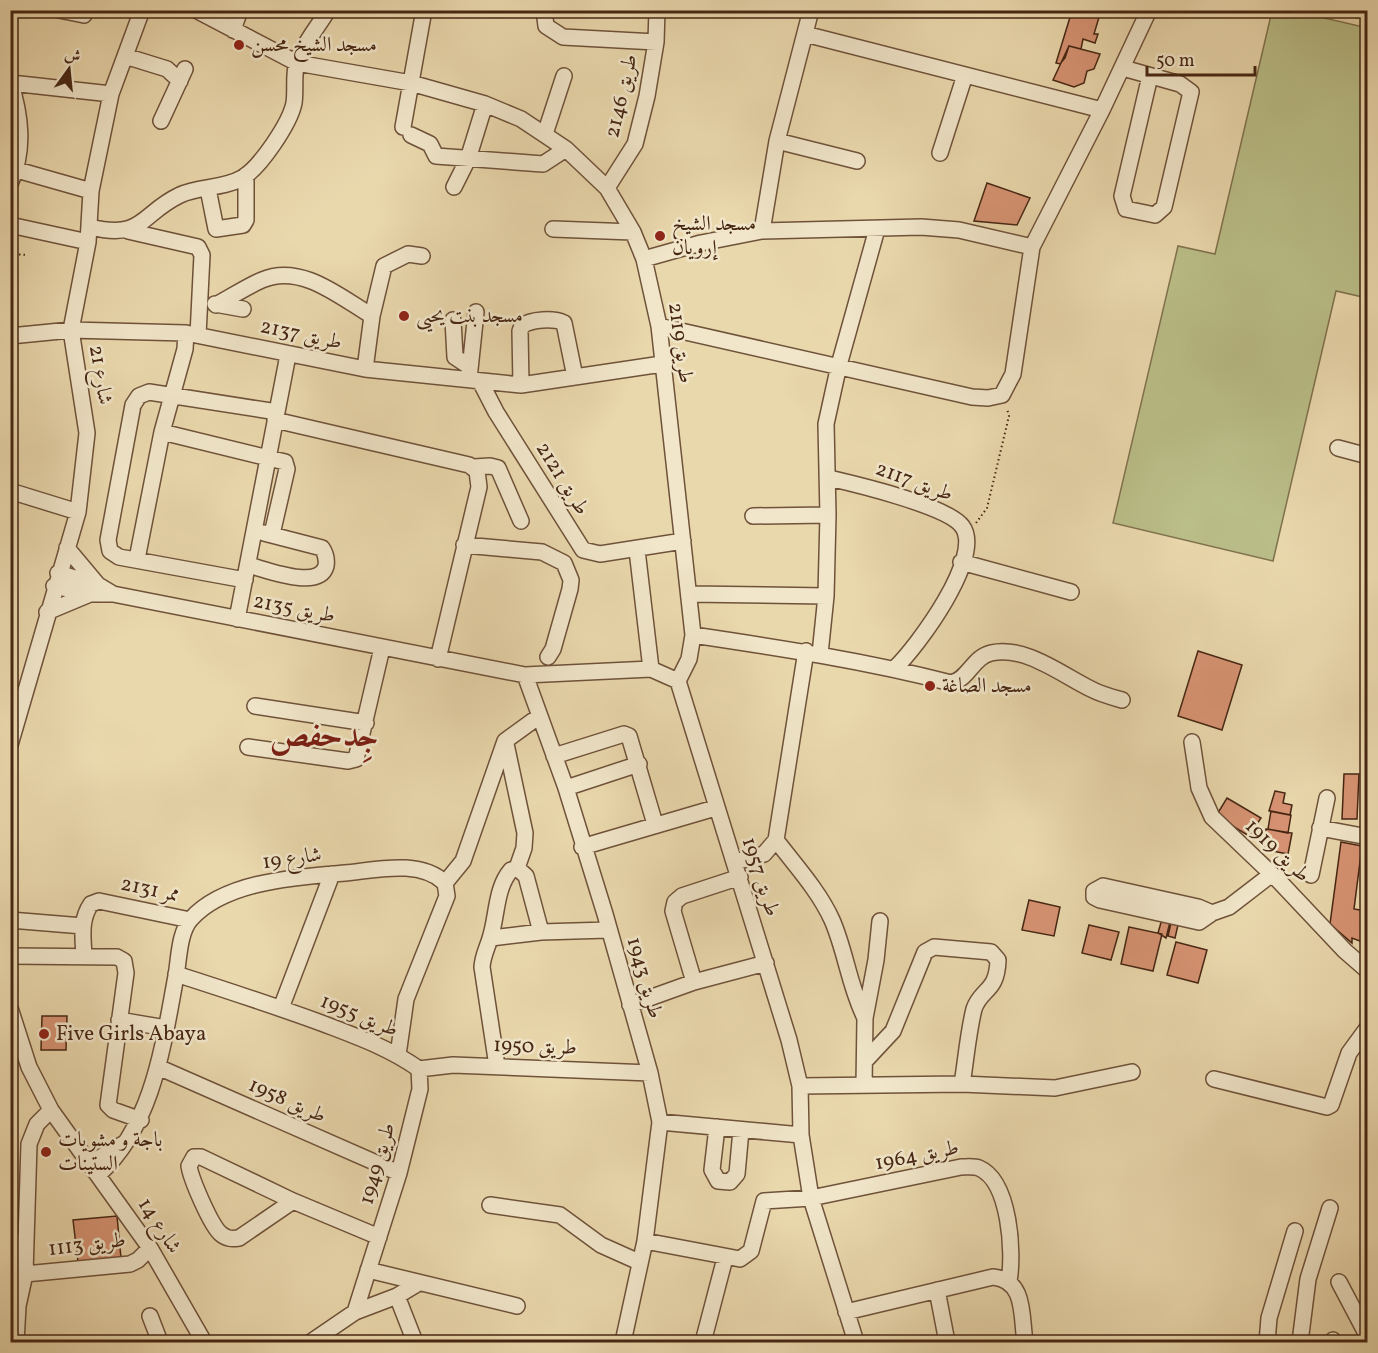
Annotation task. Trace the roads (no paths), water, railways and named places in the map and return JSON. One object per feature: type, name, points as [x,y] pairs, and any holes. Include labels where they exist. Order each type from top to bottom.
[{"type":"street","points":[[59,10],[84,15]]},
{"type":"street","name":"شارع 21","points":[[10,745],[56,580],[78,512],[87,433],[71,330],[89,234],[91,191],[111,94],[142,10]]},
{"type":"street","name":"طريق 2119","points":[[196,10],[297,63],[411,83],[485,105],[521,119],[567,149],[607,188],[633,232],[644,259],[659,326],[693,635],[690,659],[678,681]]},
{"type":"street","points":[[233,30],[240,10]]},
{"type":"street","points":[[128,231],[179,195],[208,189],[246,175],[273,143],[288,120],[293,105],[297,63],[328,10]]},
{"type":"street","points":[[424,10],[411,83],[407,131],[429,144],[436,156],[543,164],[567,149]]},
{"type":"street","name":"طريق 2146","points":[[544,10],[546,26],[563,37],[656,42]]},
{"type":"street","name":"طريق 2146","points":[[607,188],[635,144],[647,96],[656,42],[657,10]]},
{"type":"street","points":[[762,231],[777,141],[811,10]]},
{"type":"street","points":[[659,326],[972,397],[988,398],[1002,394],[1013,374],[1032,247],[1123,68],[1149,10]]},
{"type":"street","points":[[805,34],[1102,110]]},
{"type":"street","points":[[125,56],[182,75],[161,121]]},
{"type":"street","points":[[1123,68],[1188,87],[1192,96],[1164,207],[1155,215],[1126,209],[1122,196],[1150,76]]},
{"type":"street","points":[[940,153],[965,75]]},
{"type":"street","points":[[545,134],[564,76]]},
{"type":"street","points":[[10,184],[21,145],[20,119],[11,82],[111,94]]},
{"type":"street","points":[[454,187],[468,159],[485,105]]},
{"type":"street","points":[[777,141],[856,161]]},
{"type":"street","points":[[14,169],[91,191]]},
{"type":"street","points":[[208,189],[216,229],[243,225],[246,220],[246,175]]},
{"type":"street","points":[[10,225],[89,234],[128,231],[198,247],[202,255],[200,302],[162,432],[137,559]]},
{"type":"street","points":[[644,259],[701,243],[762,231],[921,226],[958,231],[1032,247]]},
{"type":"street","points":[[552,229],[633,232]]},
{"type":"street","points":[[735,862],[764,854],[776,840],[826,596],[829,478],[826,424],[839,365],[877,229]]},
{"type":"street","points":[[365,369],[372,316],[384,266],[408,254],[422,256]]},
{"type":"street","points":[[216,305],[261,280],[296,276],[309,278],[372,316]]},
{"type":"street","points":[[200,302],[243,309]]},
{"type":"street","points":[[473,376],[476,312]]},
{"type":"street","name":"طريق 2121","points":[[453,320],[455,357],[473,376],[578,545],[590,553],[637,550],[683,541]]},
{"type":"street","points":[[521,385],[520,331],[527,322],[558,320],[564,323],[575,377]]},
{"type":"street","name":"طريق 2137","points":[[10,336],[71,330],[192,334],[365,369],[473,376],[521,385],[662,364]]},
{"type":"street","points":[[237,619],[288,355]]},
{"type":"street","points":[[245,580],[116,556],[108,548],[133,405],[143,393],[172,394],[276,416],[474,467],[490,465],[498,468],[521,521]]},
{"type":"street","points":[[162,432],[268,456],[281,460],[287,465],[272,534]]},
{"type":"street","points":[[1338,448],[1368,456]]},
{"type":"street","points":[[438,659],[479,481],[474,467]]},
{"type":"street","name":"طريق 2117","points":[[829,478],[866,487],[957,520],[967,535],[961,562]]},
{"type":"street","points":[[10,491],[78,512]]},
{"type":"street","points":[[753,516],[828,515]]},
{"type":"street","points":[[248,565],[308,579],[320,576],[327,560],[322,548],[272,534],[254,532]]},
{"type":"street","points":[[465,545],[542,552],[556,557],[569,571],[570,590],[553,649],[548,657],[545,674]]},
{"type":"street","points":[[67,548],[94,589]]},
{"type":"street","points":[[637,550],[651,669]]},
{"type":"street","points":[[895,668],[912,652],[941,609],[954,585],[961,562],[1071,592]]},
{"type":"street","points":[[56,580],[94,589]]},
{"type":"street","points":[[47,612],[94,589]]},
{"type":"street","name":"طريق 2135","points":[[94,589],[525,675]]},
{"type":"street","points":[[689,594],[826,596]]},
{"type":"street","points":[[693,635],[813,652],[895,668],[951,683],[959,680],[979,658],[1005,652],[1070,675],[1091,689],[1122,700]]},
{"type":"street","points":[[248,747],[352,760],[358,755],[382,648]]},
{"type":"street","points":[[525,675],[651,669],[678,681]]},
{"type":"street","name":"طريق 1943","points":[[525,675],[538,717],[566,788],[650,1073],[660,1122],[645,1241],[623,1342]]},
{"type":"street","name":"طريق 1957","points":[[678,681],[715,808],[740,877],[766,963],[800,1086],[801,1135],[811,1198],[856,1342]]},
{"type":"street","points":[[255,706],[366,723]]},
{"type":"street","points":[[398,1055],[406,999],[447,896],[445,883],[463,861],[505,741],[538,717]]},
{"type":"street","points":[[554,756],[624,734],[629,736],[655,824]]},
{"type":"street","points":[[497,1066],[482,968],[483,951],[491,938],[507,873],[517,868],[524,848],[525,833],[505,741]]},
{"type":"street","name":"طريق 1919","points":[[1192,741],[1199,788],[1212,817],[1272,874],[1345,951],[1368,971]]},
{"type":"street","points":[[566,788],[639,764]]},
{"type":"street","points":[[1311,875],[1327,798]]},
{"type":"street","points":[[582,847],[715,808]]},
{"type":"street","points":[[1320,828],[1368,837]]},
{"type":"street","points":[[776,840],[825,905],[833,922],[855,999],[865,1018]]},
{"type":"street","points":[[517,868],[526,876],[542,932]]},
{"type":"street","name":"شارع 19","points":[[190,920],[214,902],[244,887],[332,874],[391,869],[427,870],[445,883]]},
{"type":"street","points":[[281,1008],[332,874]]},
{"type":"street","points":[[1212,913],[1197,907],[1103,886],[1094,891],[1094,897],[1100,900],[1199,922],[1212,913],[1229,907],[1272,874]]},
{"type":"street","points":[[694,982],[673,911],[675,902],[682,896],[740,877]]},
{"type":"street","name":"ممر 2131","points":[[83,926],[85,913],[91,904],[99,901],[190,920]]},
{"type":"street","points":[[10,920],[83,926],[84,956]]},
{"type":"street","points":[[95,1169],[123,1144],[141,1120],[158,1067],[181,945],[190,920]]},
{"type":"street","points":[[864,1085],[865,1061],[862,1046],[880,921]]},
{"type":"street","points":[[491,938],[542,932],[608,930]]},
{"type":"street","points":[[865,1061],[893,1031],[925,952],[934,947],[991,952],[998,960],[998,974],[993,985],[975,1007],[962,1084]]},
{"type":"street","points":[[10,956],[117,957],[124,961],[126,973],[108,1105],[113,1110],[141,1120]]},
{"type":"street","points":[[630,1005],[694,982],[766,963]]},
{"type":"street","name":"طريق 1955","points":[[177,974],[281,1008],[398,1055],[418,1069]]},
{"type":"street","name":"شارع 14","points":[[10,1008],[29,1066],[51,1110],[150,1248],[204,1342]]},
{"type":"street","points":[[119,1020],[166,1029]]},
{"type":"street","points":[[1214,1079],[1327,1107],[1330,1105],[1353,1045],[1368,1028]]},
{"type":"street","name":"طريق 1950","points":[[418,1069],[435,1066],[497,1066],[650,1073]]},
{"type":"street","name":"طريق 1958","points":[[158,1067],[399,1173]]},
{"type":"street","name":"طريق 1949","points":[[355,1312],[399,1173],[420,1089],[418,1069]]},
{"type":"street","points":[[800,1086],[962,1084],[1055,1088],[1132,1072]]},
{"type":"street","points":[[16,1342],[14,1306],[25,1267],[29,1144],[37,1124],[51,1110]]},
{"type":"street","points":[[660,1122],[801,1135]]},
{"type":"street","points":[[717,1127],[712,1170],[718,1181],[730,1182],[736,1174],[741,1130]]},
{"type":"street","points":[[293,1202],[239,1238],[230,1239],[219,1233],[191,1180],[189,1166],[194,1157],[201,1156],[293,1202],[378,1237]]},
{"type":"street","name":"طريق 1964","points":[[811,1198],[961,1167],[977,1167],[994,1179],[1000,1190],[1012,1252],[1009,1281],[1018,1293],[1025,1342]]},
{"type":"street","points":[[645,1241],[724,1258],[740,1259],[752,1251],[764,1201],[811,1198]]},
{"type":"street","points":[[490,1205],[560,1215],[601,1245],[639,1262]]},
{"type":"street","points":[[1300,1342],[1308,1279],[1330,1208]]},
{"type":"street","points":[[1267,1342],[1269,1318],[1295,1231]]},
{"type":"street","points":[[10,1236],[25,1267]]},
{"type":"street","name":"طريق 1113","points":[[25,1267],[130,1264],[145,1255],[150,1248]]},
{"type":"street","points":[[703,1342],[724,1258]]},
{"type":"street","points":[[368,1270],[417,1284],[517,1306]]},
{"type":"street","points":[[846,1312],[993,1277],[1009,1281]]},
{"type":"street","points":[[1338,1282],[1368,1336]]},
{"type":"street","points":[[310,1342],[355,1312],[397,1296],[417,1284]]},
{"type":"street","points":[[937,1290],[947,1342]]},
{"type":"street","points":[[397,1296],[415,1342]]},
{"type":"street","points":[[150,1316],[160,1342]]},
{"type":"place","name":"مسجد الشيخ محسن","points":[[239,45]]},
{"type":"place","name":"مسجد الشيخ إرويان","points":[[660,236]]},
{"type":"place","name":"مسجد بنت يحيى","points":[[404,316]]},
{"type":"place","name":"مسجد الصاغة","points":[[930,686]]},
{"type":"place","name":"Five Girls Abaya","points":[[44,1034]]},
{"type":"place","name":"باجة و مشويات الستينات","points":[[46,1152]]},
{"type":"district","name":"جِدحفص","points":[[324,738]]}]
